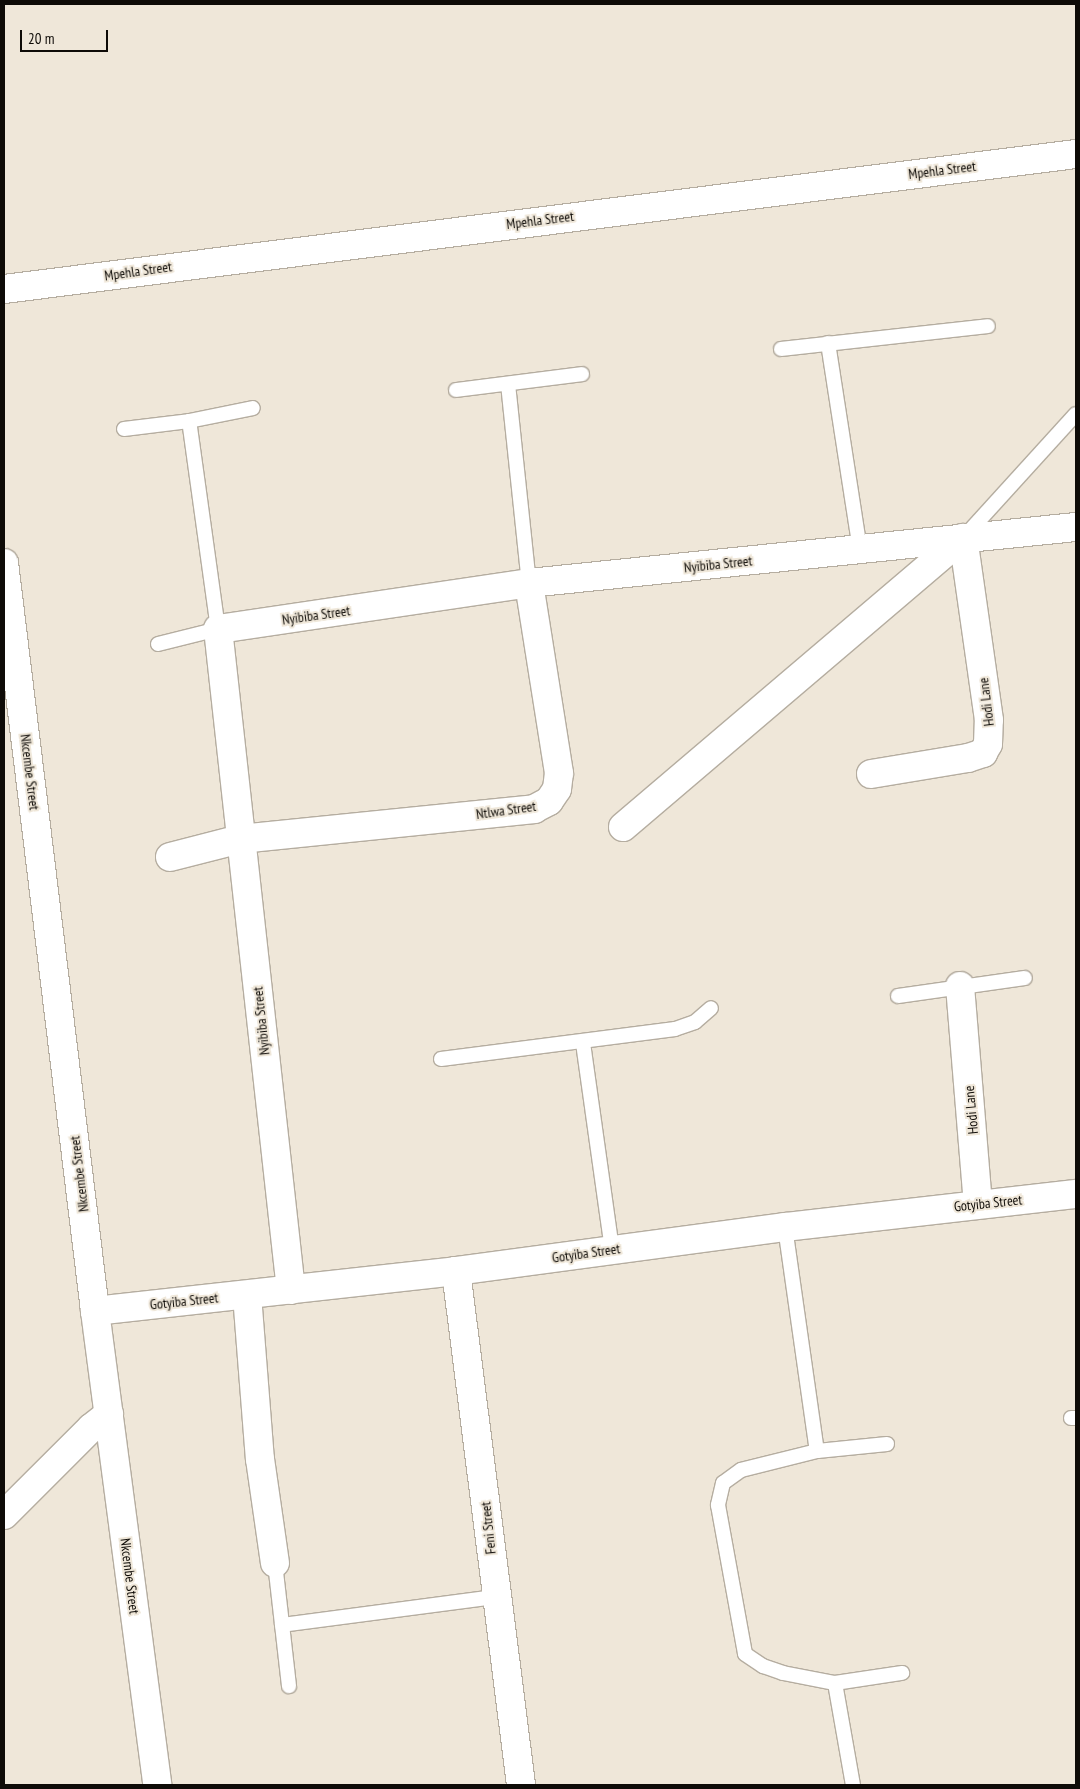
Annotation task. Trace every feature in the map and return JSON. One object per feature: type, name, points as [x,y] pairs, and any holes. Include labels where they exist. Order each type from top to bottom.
[{"type":"street","name":"Mpehla Street","points":[[4,289],[1076,154]]},
{"type":"street","name":"Nyibiba Street","points":[[291,1290],[218,629],[529,583],[1076,527]]},
{"type":"street","name":"Hodi Lane","points":[[871,774],[968,758],[982,752],[988,744],[989,720],[963,538]]},
{"type":"street","points":[[623,827],[963,538]]},
{"type":"street","name":"Nkcembe Street","points":[[4,563],[95,1311],[157,1785]]},
{"type":"street","name":"Ntlwa Street","points":[[170,857],[240,839],[534,809],[549,801],[557,789],[559,773],[529,583]]},
{"type":"street","name":"Hodi Lane","points":[[960,986],[978,1204]]},
{"type":"street","name":"Gotyiba Street","points":[[95,1311],[456,1271],[785,1227],[1076,1194]]},
{"type":"street","name":"Feni Street","points":[[456,1271],[495,1598],[520,1785]]},
{"type":"street","points":[[247,1294],[260,1459],[275,1563]]},
{"type":"street","points":[[4,1515],[91,1428],[109,1414]]},
{"type":"lane","points":[[781,349],[988,326]]},
{"type":"lane","points":[[828,343],[860,550]]},
{"type":"lane","points":[[456,390],[582,374]]},
{"type":"lane","points":[[508,384],[529,583]]},
{"type":"lane","points":[[124,429],[189,421],[253,408]]},
{"type":"lane","points":[[963,538],[1076,414]]},
{"type":"lane","points":[[158,644],[218,629],[189,421]]},
{"type":"lane","points":[[898,996],[1025,978]]},
{"type":"lane","points":[[441,1059],[582,1043],[675,1029],[695,1022],[711,1008]]},
{"type":"lane","points":[[582,1043],[612,1249]]},
{"type":"lane","points":[[785,1227],[817,1451]]},
{"type":"lane","points":[[887,1444],[817,1451],[741,1470],[724,1483],[718,1505],[745,1654],[763,1666],[782,1673],[836,1683],[902,1673]]},
{"type":"lane","points":[[275,1563],[289,1686]]},
{"type":"lane","points":[[282,1625],[495,1598]]},
{"type":"lane","points":[[836,1683],[854,1785]]}]
